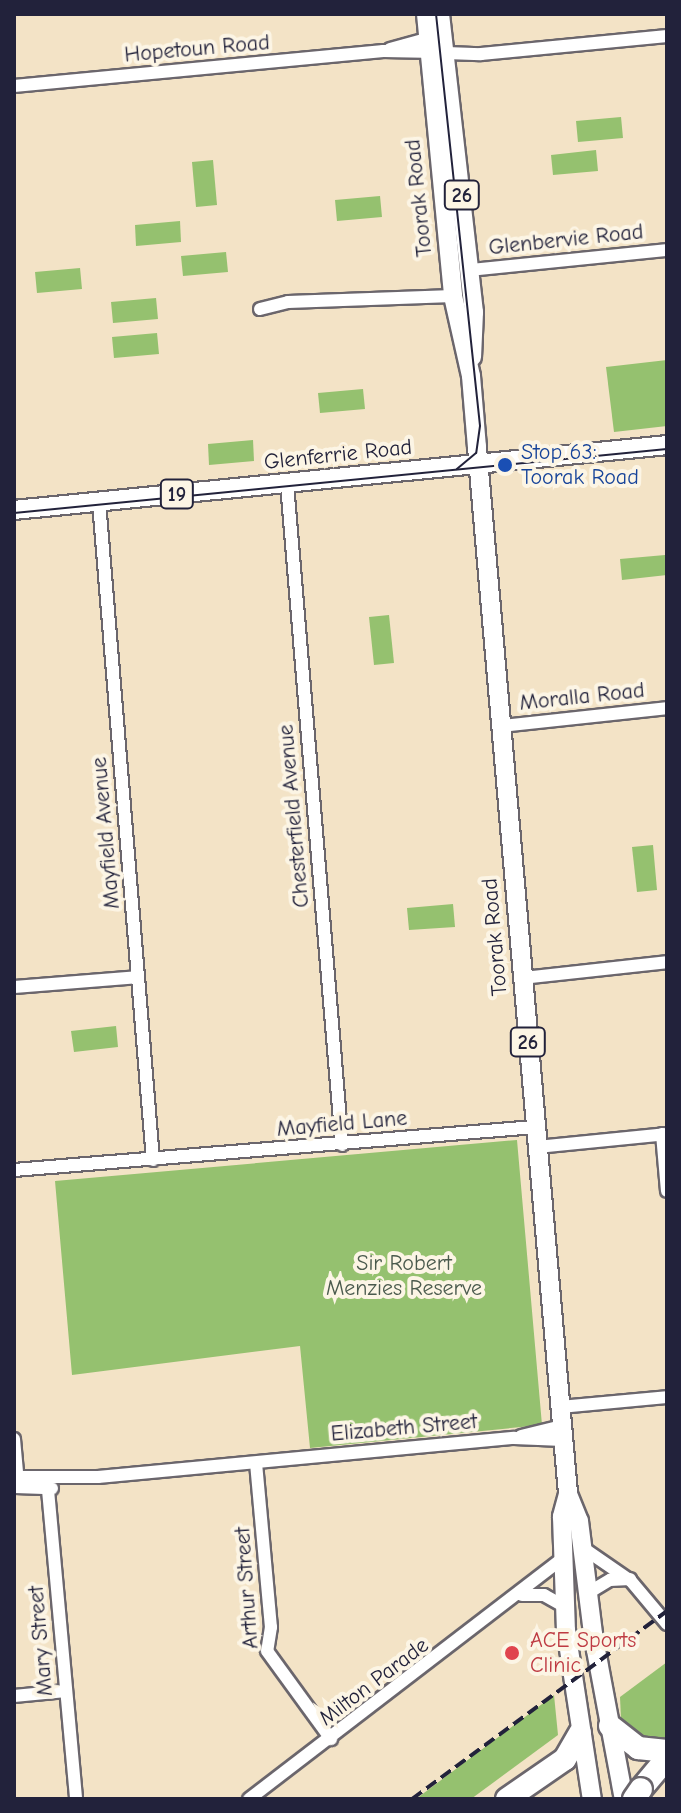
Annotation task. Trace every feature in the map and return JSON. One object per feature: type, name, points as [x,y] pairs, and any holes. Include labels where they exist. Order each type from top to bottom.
[{"type":"highway","points":[[610,1726],[638,1748],[649,1778]]},
{"type":"highway","points":[[507,1799],[565,1759],[580,1733]]},
{"type":"main road","name":"Toorak Road","points":[[426,14],[440,49],[470,270],[471,376],[568,1494],[583,1548],[610,1726],[649,1778]]},
{"type":"main road","name":"Toorak Road","points":[[440,14],[453,296],[471,376]]},
{"type":"main road","name":"Glenferrie Road","points":[[14,510],[667,445]]},
{"type":"main road","name":"Toorak Road","points":[[568,1494],[562,1517],[564,1606],[592,1799]]},
{"type":"street","name":"Hopetoun Road","points":[[14,86],[383,51],[440,49],[481,54],[667,36]]},
{"type":"street","name":"Glenbervie Road","points":[[470,270],[667,250]]},
{"type":"street","points":[[260,309],[288,302],[453,296]]},
{"type":"street","name":"Chesterfield Avenue","points":[[287,484],[342,1145]]},
{"type":"street","name":"Mayfield Avenue","points":[[99,502],[153,1160]]},
{"type":"street","name":"Moralla Road","points":[[502,726],[667,708]]},
{"type":"street","points":[[523,978],[667,962]]},
{"type":"street","points":[[14,987],[137,977]]},
{"type":"street","name":"Mayfield Lane","points":[[14,1170],[535,1127]]},
{"type":"street","points":[[537,1147],[664,1134],[667,1191]]},
{"type":"street","points":[[560,1407],[667,1397]]},
{"type":"street","name":"Elizabeth Street","points":[[16,1481],[47,1484],[207,1467],[256,1467],[298,1458],[562,1433]]},
{"type":"street","points":[[14,1439],[16,1481]]},
{"type":"street","name":"Arthur Street","points":[[256,1467],[271,1627],[267,1651],[331,1739]]},
{"type":"street","name":"Mary Street","points":[[47,1484],[76,1799]]},
{"type":"street","points":[[583,1548],[630,1579],[667,1624]]},
{"type":"street","name":"Milton Parade","points":[[249,1799],[522,1595],[562,1559]]},
{"type":"street","points":[[588,1593],[610,1580],[630,1579]]},
{"type":"street","points":[[522,1595],[544,1595],[564,1606]]},
{"type":"street","points":[[14,1696],[66,1691]]},
{"type":"green space","points":[[621,117],[623,138],[578,142],[576,121]]},
{"type":"green space","points":[[596,150],[598,171],[553,175],[551,155]]},
{"type":"green space","points":[[213,160],[217,205],[196,207],[192,162]]},
{"type":"green space","points":[[380,196],[382,217],[337,221],[335,200]]},
{"type":"green space","points":[[180,221],[181,242],[136,246],[135,225]]},
{"type":"green space","points":[[226,252],[228,272],[183,276],[181,256]]},
{"type":"green space","points":[[80,268],[82,289],[37,293],[35,272]]},
{"type":"green space","points":[[156,298],[158,319],[113,323],[111,302]]},
{"type":"green space","points":[[157,333],[159,354],[114,358],[112,337]]},
{"type":"green space","points":[[667,360],[667,426],[614,432],[606,367]]},
{"type":"green space","points":[[363,389],[365,409],[320,413],[318,393]]},
{"type":"green space","points":[[253,440],[254,461],[209,465],[208,444]]},
{"type":"green space","points":[[665,555],[667,575],[622,580],[620,559]]},
{"type":"green space","points":[[389,615],[394,663],[374,665],[369,617]]},
{"type":"green space","points":[[653,845],[657,890],[637,892],[632,847]]},
{"type":"green space","points":[[453,904],[455,927],[409,930],[407,908]]},
{"type":"green space","points":[[116,1026],[118,1047],[74,1052],[71,1031]]},
{"type":"green space","name":"Sir Robert Menzies Reserve","points":[[517,1140],[542,1425],[310,1448],[300,1346],[72,1375],[55,1181]]},
{"type":"green space","points":[[667,1662],[667,1738],[640,1738],[621,1719],[620,1697]]},
{"type":"green space","points":[[554,1695],[558,1735],[471,1799],[416,1799]]},
{"type":"tram line","points":[[436,14],[480,426],[476,453],[457,469]]},
{"type":"tram line","points":[[14,513],[667,449]]},
{"type":"railway","points":[[412,1799],[667,1611]]},
{"type":"place","name":"Stop 63: Toorak Road","points":[[505,465]]},
{"type":"place","name":"ACE Sports Clinic","points":[[512,1653]]}]
